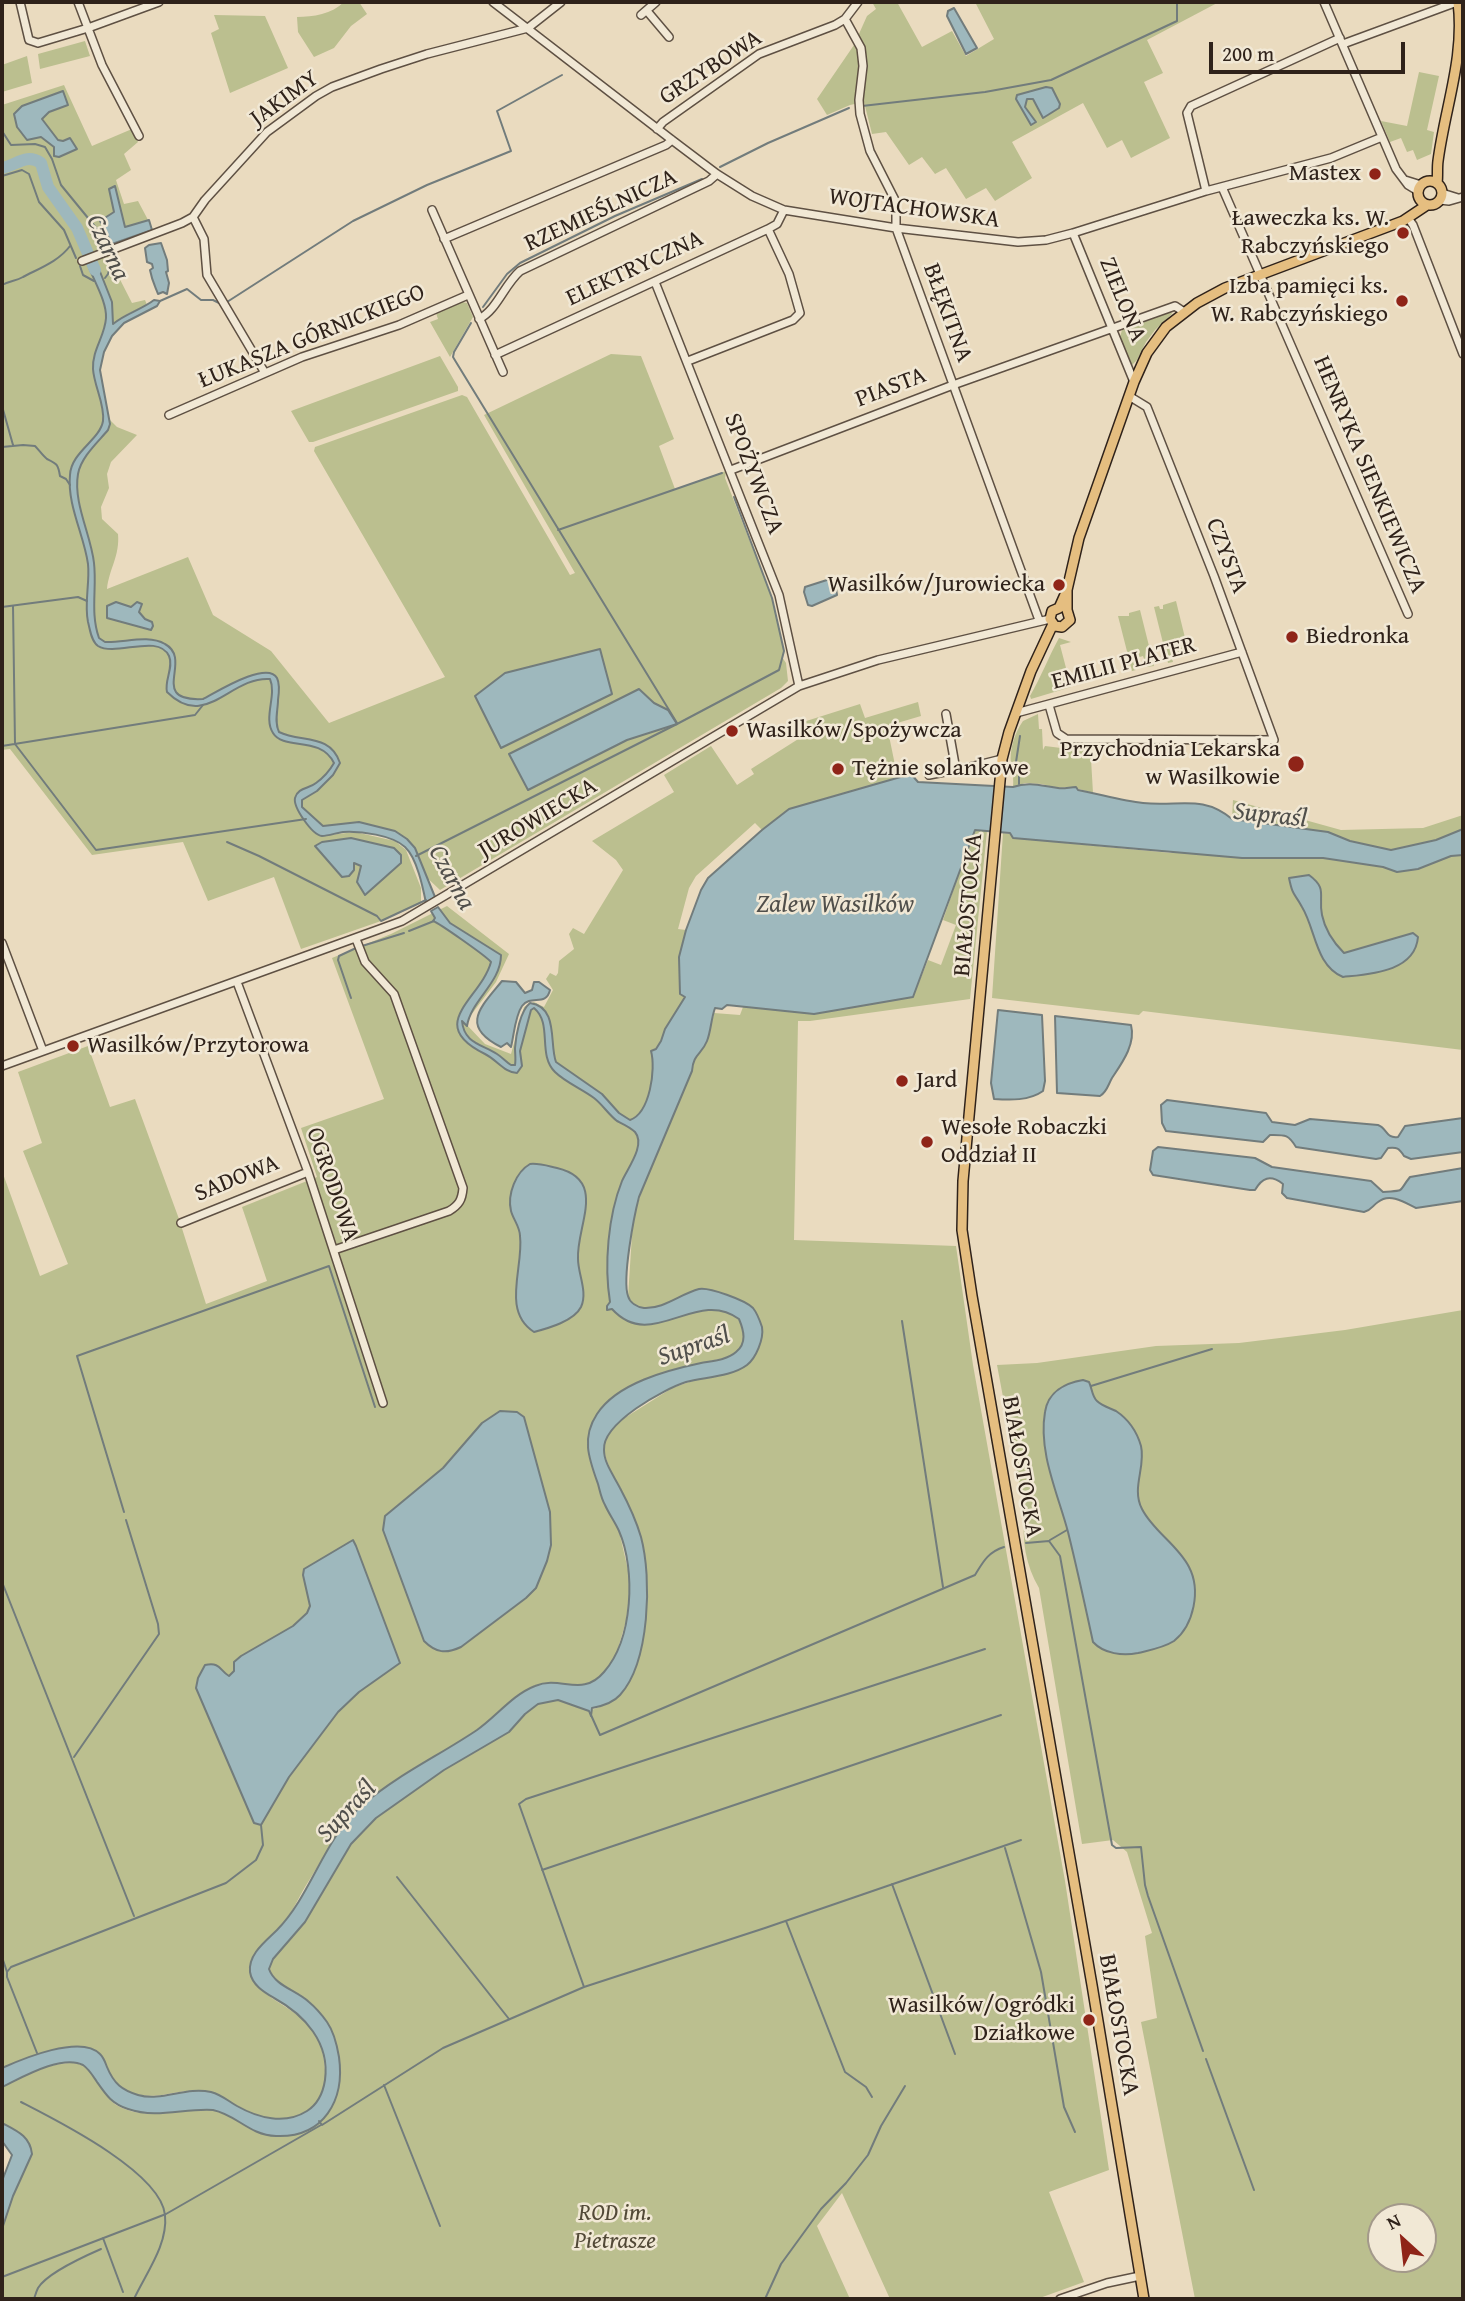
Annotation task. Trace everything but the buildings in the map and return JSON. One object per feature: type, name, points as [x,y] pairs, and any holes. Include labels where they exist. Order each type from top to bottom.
[{"type":"main road","points":[[1063,609],[1079,538],[1134,382],[1155,340],[1184,312],[1225,288],[1380,230],[1410,216],[1421,195],[1434,182],[1461,53],[1462,31],[1457,2]]},
{"type":"main road","points":[[1421,195],[1435,204],[1441,197],[1434,182]]},
{"type":"main road","points":[[1063,609],[1070,616],[1068,623],[1054,623],[1052,611],[1063,609]]},
{"type":"main road","name":"BIAŁOSTOCKA","points":[[1054,623],[1051,638],[1046,642],[1031,671],[1003,759],[963,1181],[963,1239],[1144,2299]]},
{"type":"street","points":[[20,2],[29,40],[38,43],[159,2]]},
{"type":"street","points":[[78,2],[102,65],[139,135]]},
{"type":"street","name":"WOJTACHOWSKA","points":[[493,2],[657,129],[752,196],[784,210],[896,228],[1017,242],[1046,240],[1206,191],[1331,158],[1382,137]]},
{"type":"street","points":[[528,28],[561,2]]},
{"type":"street","points":[[656,2],[644,13],[669,37]]},
{"type":"street","points":[[842,21],[858,2]]},
{"type":"street","points":[[1324,2],[1396,169],[1421,195]]},
{"type":"street","points":[[1206,191],[1187,113],[1191,106],[1341,41],[1457,2]]},
{"type":"street","name":"GRZYBOWA","points":[[657,129],[759,54],[842,21]]},
{"type":"street","name":"BŁĘKITNA","points":[[842,21],[861,48],[863,66],[860,114],[870,151],[896,202],[896,228],[1039,620]]},
{"type":"street","name":"JAKIMY","points":[[82,261],[193,217],[205,200],[267,132],[332,87],[427,54],[528,28]]},
{"type":"street","points":[[444,240],[666,145],[672,140]]},
{"type":"street","name":"RZEMIEŚLNICZA","points":[[479,319],[489,312],[506,285],[520,271],[709,181],[718,174]]},
{"type":"street","name":"HENRYKA SIENKIEWICZA","points":[[1222,187],[1408,614]]},
{"type":"street","points":[[1441,197],[1461,198]]},
{"type":"street","points":[[432,210],[503,372]]},
{"type":"street","name":"ELEKTRYCZNA","points":[[495,355],[768,229],[777,224],[784,210]]},
{"type":"street","points":[[1410,216],[1463,354]]},
{"type":"street","points":[[193,217],[204,239],[207,275],[265,373]]},
{"type":"street","points":[[688,361],[793,320],[800,313],[789,274],[768,229]]},
{"type":"street","name":"ZIELONA","points":[[1073,233],[1134,382]]},
{"type":"street","name":"SPOŻYWCZA","points":[[655,282],[779,595],[799,686]]},
{"type":"street","name":"ŁUKASZA GÓRNICKIEGO","points":[[169,415],[302,357],[399,325],[468,295]]},
{"type":"street","name":"PIASTA","points":[[731,470],[953,385],[1175,306],[1184,312]]},
{"type":"street","name":"CZYSTA","points":[[1049,705],[1057,733],[1066,739],[1274,740],[1147,407],[1129,396]]},
{"type":"street","name":"JUROWIECKA","points":[[2,1066],[402,921],[799,686],[867,663],[1039,620],[1054,623]]},
{"type":"street","name":"EMILII PLATER","points":[[1016,713],[1242,652]]},
{"type":"street","points":[[946,714],[956,770]]},
{"type":"street","points":[[929,775],[1003,759]]},
{"type":"street","points":[[334,1250],[449,1211],[458,1205],[463,1197],[463,1188],[394,995],[365,962],[356,939]]},
{"type":"street","points":[[2,943],[43,1051]]},
{"type":"street","name":"OGRODOWA","points":[[237,982],[308,1172],[383,1403]]},
{"type":"street","name":"SADOWA","points":[[181,1223],[308,1172]]},
{"type":"street","points":[[1060,2299],[1107,2283],[1140,2276]]},
{"type":"green space","points":[[344,2],[359,2],[367,14],[351,26],[334,48],[314,57],[298,32],[297,17],[322,14]]},
{"type":"green space","points":[[872,2],[897,2],[922,47],[952,31],[966,56],[994,39],[975,2],[1219,2],[1147,40],[1163,73],[1144,82],[1170,138],[1131,158],[1122,140],[1107,148],[1083,103],[1012,142],[1032,178],[995,201],[986,188],[966,199],[946,168],[935,174],[922,157],[909,165],[886,132],[872,134],[864,102],[827,115],[817,99],[854,45],[867,16],[876,9]]},
{"type":"green space","points":[[214,15],[265,16],[288,68],[230,93],[211,33],[219,29]]},
{"type":"green space","points":[[85,41],[90,56],[40,69],[38,54]]},
{"type":"green space","points":[[27,56],[32,83],[2,92],[2,65]]},
{"type":"green space","points":[[1419,72],[1439,76],[1427,130],[1434,132],[1431,154],[1417,160],[1413,150],[1407,152],[1401,138],[1390,142],[1381,121],[1407,126]]},
{"type":"green space","points":[[64,85],[92,146],[132,129],[138,142],[124,154],[131,170],[116,180],[124,204],[138,201],[156,235],[107,254],[132,303],[145,300],[147,305],[127,314],[112,325],[96,367],[108,418],[117,427],[137,435],[111,462],[107,474],[109,488],[101,507],[102,519],[118,534],[118,542],[107,589],[188,557],[213,615],[271,651],[329,723],[445,677],[314,451],[315,447],[462,395],[467,397],[570,575],[575,573],[484,415],[611,354],[641,356],[674,439],[659,446],[675,489],[726,471],[725,478],[772,598],[788,681],[781,688],[440,890],[421,872],[415,848],[395,832],[359,822],[323,826],[316,821],[321,836],[355,832],[395,841],[406,850],[421,888],[421,902],[381,921],[301,949],[274,877],[208,901],[183,842],[92,855],[10,749],[2,750],[2,105]]},
{"type":"green space","points":[[462,302],[467,303],[473,317],[450,357],[430,322],[438,319],[436,313]]},
{"type":"green space","points":[[1171,312],[1146,342],[1132,365],[1120,337],[1122,330]]},
{"type":"green space","points":[[440,356],[458,391],[313,442],[309,442],[291,411]]},
{"type":"green space","points":[[1176,601],[1188,650],[1171,655],[1173,662],[1168,663],[1154,607],[1163,609],[1163,605]]},
{"type":"green space","points":[[1140,610],[1154,666],[1147,667],[1143,656],[1133,659],[1136,670],[1132,671],[1118,616],[1129,616],[1129,613]]},
{"type":"green space","points":[[1059,638],[1071,642],[1060,645],[1071,687],[1031,699],[1030,696]]},
{"type":"green space","points":[[918,702],[921,716],[887,726],[895,765],[913,771],[911,774],[796,807],[783,813],[762,830],[755,823],[696,876],[689,888],[678,929],[686,930],[679,957],[685,996],[610,1302],[642,1325],[712,1308],[730,1313],[739,1319],[745,1335],[740,1349],[733,1356],[670,1370],[587,1442],[619,1531],[628,1570],[630,1590],[626,1621],[617,1652],[610,1665],[592,1682],[577,1686],[561,1683],[523,1692],[481,1727],[362,1805],[332,1844],[286,1919],[254,1956],[250,1970],[257,1986],[304,2020],[319,2041],[325,2075],[318,2101],[297,2117],[277,2119],[255,2114],[208,2092],[192,2091],[156,2096],[136,2094],[119,2086],[100,2056],[88,2049],[55,2050],[2,2068],[2,1171],[40,1276],[68,1264],[23,1151],[42,1143],[18,1072],[88,1046],[110,1107],[135,1099],[179,1219],[206,1304],[267,1281],[242,1207],[317,1177],[301,1128],[384,1099],[332,958],[391,934],[447,906],[509,954],[496,982],[465,1023],[485,1044],[511,1054],[524,1007],[534,1002],[544,1007],[553,990],[546,979],[550,973],[556,976],[559,961],[574,949],[569,934],[573,928],[584,934],[623,870],[616,860],[592,841],[674,792],[664,775],[711,746],[737,785],[754,774],[751,769],[803,736],[800,723],[860,704],[865,718]]},
{"type":"green space","points":[[1038,714],[1043,750],[1045,746],[1077,750],[1079,744],[1087,747],[1090,742],[1093,793],[1072,787],[1056,788],[1042,784],[1025,783],[1013,787],[1011,759],[1015,736],[1023,721]]},
{"type":"green space","points":[[1233,800],[1341,830],[1423,828],[1463,815],[1463,830],[1436,840],[1391,850],[1350,841],[1328,832],[1232,819]]},
{"type":"green space","name":"ROD im. Pietrasze","points":[[974,830],[987,831],[970,999],[798,1021],[794,1240],[956,1246],[973,1365],[1065,1881],[1109,2170],[1049,2192],[1084,2282],[1037,2299],[890,2299],[842,2193],[817,2226],[850,2299],[2,2299],[2,2229],[32,2154],[19,2132],[2,2123],[2,2087],[45,2068],[73,2063],[81,2065],[93,2074],[112,2101],[130,2111],[154,2113],[214,2110],[231,2115],[265,2133],[284,2136],[301,2131],[327,2115],[328,2024],[310,2002],[275,1980],[269,1969],[273,1959],[305,1922],[351,1844],[376,1818],[444,1770],[509,1732],[538,1704],[558,1700],[589,1711],[618,1697],[629,1683],[643,1644],[646,1621],[645,1554],[633,1517],[606,1458],[605,1441],[615,1424],[672,1388],[701,1378],[762,1335],[698,1289],[650,1308],[636,1306],[628,1297],[633,1219],[646,1178],[692,1071],[695,1056],[714,1013],[740,1015],[743,1007],[814,1014],[913,997],[928,960],[941,965],[956,925],[943,920]]},
{"type":"green space","points":[[1003,833],[1010,834],[1013,838],[1171,853],[1181,847],[1327,854],[1401,867],[1463,840],[1463,1050],[1143,1011],[1139,1015],[992,998]]},
{"type":"green space","points":[[1463,1310],[1463,2299],[1195,2299],[1141,2022],[1157,2018],[1145,1936],[1152,1933],[1127,1852],[1113,1840],[1082,1844],[1039,1588],[1026,1552],[1025,1514],[997,1365],[1037,1363],[1156,1346],[1239,1343],[1345,1330]]},
{"type":"water","points":[[954,8],[977,48],[966,54],[947,16],[948,11]]},
{"type":"water","points":[[1046,87],[1052,88],[1060,104],[1059,108],[1043,118],[1033,99],[1027,99],[1025,107],[1036,122],[1031,125],[1016,99],[1017,95]]},
{"type":"water","points":[[63,91],[68,105],[49,112],[42,119],[58,140],[70,138],[77,149],[59,157],[54,156],[54,147],[41,137],[27,140],[17,127],[14,114],[22,106]]},
{"type":"water","points":[[115,186],[125,227],[149,220],[152,230],[112,244],[100,221],[114,212],[109,189]]},
{"type":"water","points":[[161,243],[167,260],[167,294],[158,294],[150,270],[153,268],[152,264],[147,262],[145,248]]},
{"type":"water","points":[[95,259],[112,302],[113,324],[154,300],[160,301],[157,306],[124,323],[112,336],[104,352],[100,370],[110,424],[86,456],[78,474],[80,508],[94,563],[94,610],[99,638],[105,642],[144,639],[165,644],[173,651],[175,660],[174,687],[178,694],[186,698],[203,699],[252,675],[271,673],[279,683],[276,720],[279,732],[322,743],[329,747],[340,763],[333,775],[317,791],[302,800],[302,807],[323,826],[359,822],[395,831],[407,839],[415,848],[435,897],[426,903],[413,858],[405,847],[384,837],[358,832],[322,836],[313,831],[304,820],[295,802],[296,794],[319,781],[334,763],[328,754],[320,749],[285,741],[273,733],[269,720],[272,692],[270,679],[256,680],[218,699],[194,706],[181,703],[167,692],[170,660],[164,649],[146,646],[106,649],[94,641],[87,615],[88,564],[73,509],[70,475],[75,460],[97,434],[103,421],[93,369],[106,311],[87,262]]},
{"type":"water","points":[[830,579],[835,582],[837,595],[812,606],[808,605],[805,587]]},
{"type":"water","points":[[116,602],[131,607],[137,602],[142,604],[139,612],[152,622],[151,630],[107,618],[107,606]]},
{"type":"water","points":[[600,649],[612,694],[501,748],[475,696],[505,673]]},
{"type":"water","points":[[639,689],[654,703],[668,710],[677,724],[627,740],[528,790],[509,754]]},
{"type":"water","name":"Zalew Wasilków","points":[[911,774],[918,782],[1076,787],[1078,790],[1135,802],[1200,804],[1221,811],[1232,819],[1328,832],[1350,841],[1391,850],[1436,840],[1463,829],[1463,855],[1451,856],[1418,869],[1397,872],[1383,867],[1323,858],[1242,858],[1013,838],[1010,833],[975,830],[913,997],[814,1014],[727,1005],[722,1009],[715,1008],[707,1041],[694,1061],[639,1197],[629,1247],[626,1276],[628,1296],[636,1306],[651,1308],[692,1291],[711,1290],[743,1301],[753,1308],[762,1327],[762,1337],[756,1353],[741,1369],[686,1382],[650,1399],[623,1418],[606,1440],[606,1460],[637,1524],[647,1574],[643,1641],[630,1680],[614,1700],[592,1708],[591,1716],[589,1711],[558,1700],[538,1704],[509,1732],[444,1770],[376,1818],[351,1844],[305,1922],[273,1959],[269,1969],[276,1980],[316,2009],[335,2039],[340,2073],[338,2088],[328,2113],[307,2131],[293,2135],[267,2135],[213,2110],[149,2113],[122,2107],[103,2091],[87,2068],[74,2062],[42,2068],[2,2087],[2,2068],[51,2050],[79,2046],[91,2048],[100,2054],[116,2082],[138,2095],[156,2097],[192,2091],[211,2092],[263,2117],[281,2119],[299,2115],[317,2102],[325,2080],[326,2067],[319,2042],[313,2031],[296,2013],[256,1984],[250,1972],[252,1959],[289,1915],[339,1832],[365,1803],[477,1730],[527,1690],[545,1683],[588,1684],[604,1672],[621,1642],[629,1604],[629,1584],[624,1547],[603,1500],[588,1449],[592,1423],[606,1403],[630,1386],[674,1370],[724,1358],[732,1355],[742,1345],[743,1332],[739,1319],[723,1311],[707,1310],[643,1325],[627,1321],[612,1309],[607,1310],[610,1302],[607,1257],[610,1225],[622,1181],[637,1150],[638,1137],[594,1098],[555,1072],[547,1057],[543,1022],[534,1008],[531,1010],[520,1051],[522,1066],[517,1073],[505,1069],[467,1043],[459,1032],[457,1021],[491,962],[433,921],[435,918],[431,911],[438,907],[450,923],[501,955],[496,974],[474,1008],[467,1026],[462,1021],[466,1034],[479,1045],[515,1065],[521,1017],[530,1003],[539,1006],[549,1019],[556,1062],[602,1094],[619,1113],[630,1120],[637,1116],[647,1100],[653,1068],[651,1051],[656,1049],[685,997],[680,994],[679,957],[686,930],[708,878],[789,809]]},
{"type":"water","points":[[351,838],[394,848],[401,855],[401,863],[365,895],[357,882],[361,866],[354,863],[354,870],[349,876],[342,877],[315,846],[322,842]]},
{"type":"water","points":[[1309,875],[1320,889],[1325,926],[1344,953],[1413,933],[1418,937],[1409,958],[1390,969],[1378,972],[1343,977],[1334,971],[1321,956],[1307,916],[1290,884],[1289,878]]},
{"type":"water","points":[[502,981],[516,982],[525,993],[532,990],[534,982],[539,982],[550,990],[545,998],[522,1006],[516,1020],[511,1047],[507,1043],[501,1047],[488,1039],[477,1024],[481,1008]]},
{"type":"water","points":[[998,1010],[1042,1015],[1045,1081],[1043,1091],[1032,1097],[994,1099],[991,1083]]},
{"type":"water","points":[[1055,1016],[1131,1025],[1132,1039],[1127,1053],[1100,1096],[1057,1093]]},
{"type":"water","points":[[1167,1100],[1266,1113],[1272,1122],[1295,1125],[1310,1119],[1378,1125],[1394,1137],[1398,1137],[1405,1126],[1463,1118],[1463,1152],[1411,1159],[1398,1149],[1388,1148],[1381,1158],[1376,1159],[1296,1147],[1283,1135],[1270,1135],[1263,1142],[1166,1131],[1162,1123],[1161,1105]]},
{"type":"water","points":[[1158,1147],[1255,1158],[1272,1167],[1371,1181],[1383,1192],[1401,1190],[1410,1177],[1463,1168],[1463,1201],[1416,1208],[1398,1199],[1388,1198],[1364,1212],[1287,1198],[1282,1193],[1283,1184],[1270,1178],[1260,1183],[1255,1190],[1250,1190],[1153,1175],[1150,1170],[1153,1151]]},
{"type":"water","points":[[530,1164],[557,1168],[572,1174],[582,1183],[586,1193],[578,1265],[583,1295],[581,1307],[567,1320],[534,1332],[524,1323],[518,1312],[516,1288],[520,1236],[510,1204],[517,1178]]},
{"type":"water","points":[[1083,1380],[1089,1382],[1097,1401],[1120,1414],[1134,1431],[1142,1454],[1138,1493],[1142,1509],[1184,1559],[1193,1576],[1194,1607],[1181,1634],[1165,1645],[1138,1653],[1114,1653],[1093,1642],[1068,1532],[1050,1473],[1044,1442],[1047,1405],[1058,1390]]},
{"type":"water","points":[[500,1411],[517,1412],[524,1417],[550,1512],[551,1545],[536,1588],[526,1598],[461,1647],[441,1651],[424,1641],[383,1530],[385,1516],[443,1468],[482,1423]]},
{"type":"water","points":[[353,1540],[400,1663],[359,1692],[338,1712],[289,1777],[261,1825],[254,1823],[196,1688],[198,1678],[205,1665],[210,1664],[229,1676],[234,1671],[234,1662],[241,1656],[293,1626],[307,1613],[310,1606],[304,1569]]},
{"type":"water","points":[[2,2123],[26,2138],[32,2154],[2,2229],[2,2181],[12,2155],[2,2141]]},
{"type":"waterway","points":[[862,106],[985,92],[1051,80],[1177,21],[1177,2]]},
{"type":"waterway","points":[[227,302],[353,221],[427,185],[511,151],[497,111],[562,75]]},
{"type":"waterway","points":[[720,167],[849,108]]},
{"type":"waterway","points":[[2,131],[11,145],[35,144],[45,147],[61,185],[97,229],[105,248]]},
{"type":"waterway","name":"Czarna","points":[[2,168],[26,159],[41,163],[48,187],[77,228],[95,270]]},
{"type":"waterway","points":[[2,176],[22,170],[29,174],[39,202],[64,230],[76,258]]},
{"type":"waterway","points":[[483,307],[507,274],[520,263],[615,216],[702,179]]},
{"type":"waterway","points":[[2,285],[49,264],[70,246]]},
{"type":"waterway","points":[[105,278],[111,263]]},
{"type":"waterway","points":[[80,266],[83,275],[94,281]]},
{"type":"waterway","points":[[160,301],[187,289],[201,300],[213,300],[221,304]]},
{"type":"waterway","points":[[471,323],[453,357],[677,723]]},
{"type":"waterway","points":[[2,406],[13,445]]},
{"type":"waterway","points":[[2,447],[35,446],[56,465],[60,476],[70,485]]},
{"type":"waterway","points":[[558,530],[722,473]]},
{"type":"waterway","points":[[416,856],[779,670],[784,651],[772,598],[734,497]]},
{"type":"waterway","points":[[2,607],[78,597],[87,601]]},
{"type":"waterway","points":[[13,606],[15,744],[96,850],[306,819]]},
{"type":"waterway","points":[[2,746],[195,715],[203,705]]},
{"type":"waterway","points":[[1019,784],[1016,762],[1020,736]]},
{"type":"waterway","points":[[227,842],[377,916],[381,921],[426,900]]},
{"type":"waterway","points":[[409,931],[434,921]]},
{"type":"waterway","points":[[362,946],[404,933]]},
{"type":"waterway","points":[[351,998],[338,960],[339,956],[356,948]]},
{"type":"waterway","points":[[124,1512],[77,1356],[329,1266],[375,1407]]},
{"type":"waterway","points":[[902,1321],[943,1587]]},
{"type":"waterway","points":[[1091,1386],[1212,1349]]},
{"type":"waterway","points":[[74,1757],[159,1634],[126,1520]]},
{"type":"waterway","points":[[1050,1540],[1067,1530]]},
{"type":"waterway","points":[[1026,1543],[1049,1541],[1060,1556],[1112,1845],[1116,1848],[1141,1847],[1148,1896],[1203,2051]]},
{"type":"waterway","points":[[591,1715],[600,1735],[975,1575],[990,1555],[1004,1547]]},
{"type":"waterway","points":[[2,1582],[134,1916]]},
{"type":"waterway","points":[[584,1987],[519,1804],[526,1799],[985,1649]]},
{"type":"waterway","points":[[542,1870],[1001,1715]]},
{"type":"waterway","points":[[37,2053],[7,1977],[11,1967],[226,1883],[256,1860],[263,1845],[261,1825]]},
{"type":"waterway","points":[[319,2121],[322,2125],[443,2048],[584,1987],[1021,1840]]},
{"type":"waterway","points":[[1005,1848],[1041,1972],[1064,2107],[1075,2132]]},
{"type":"waterway","points":[[397,1877],[509,2019]]},
{"type":"waterway","points":[[892,1884],[955,2054]]},
{"type":"waterway","points":[[786,1921],[845,2072],[866,2087],[872,2097]]},
{"type":"waterway","points":[[2,1957],[7,1972]]},
{"type":"waterway","points":[[1206,2059],[1254,2190]]},
{"type":"waterway","points":[[384,2085],[440,2226]]},
{"type":"waterway","points":[[765,2299],[781,2264],[821,2209],[868,2155],[881,2126],[905,2086]]},
{"type":"waterway","points":[[21,2102],[105,2149],[146,2182],[159,2199],[165,2215],[163,2237],[134,2299]]},
{"type":"waterway","points":[[2,2277],[166,2214],[321,2125]]},
{"type":"waterway","points":[[103,2238],[123,2292]]},
{"type":"waterway","points":[[34,2299],[38,2288],[49,2277],[101,2249]]},
{"type":"place","name":"Mastex","points":[[1375,174]]},
{"type":"place","name":"Ławeczka ks. W. Rabczyńskiego","points":[[1403,233]]},
{"type":"place","name":"Izba pamięci ks. W. Rabczyńskiego","points":[[1402,301]]},
{"type":"place","name":"Wasilków/Jurowiecka","points":[[1059,585]]},
{"type":"place","name":"Biedronka","points":[[1292,637]]},
{"type":"place","name":"Wasilków/Spożywcza","points":[[732,731]]},
{"type":"place","name":"Przychodnia Lekarska w Wasilkowie","points":[[1296,764]]},
{"type":"place","name":"Tężnie solankowe","points":[[838,769]]},
{"type":"place","name":"Wasilków/Przytorowa","points":[[73,1046]]},
{"type":"place","name":"Jard","points":[[902,1081]]},
{"type":"place","name":"Wesołe Robaczki Oddział II","points":[[927,1142]]},
{"type":"place","name":"Wasilków/Ogródki Działkowe","points":[[1089,2020]]},
{"type":"water label","name":"Supraśl","points":[[1270,816]]},
{"type":"water label","name":"Supraśl","points":[[694,1347]]},
{"type":"water label","name":"Supraśl","points":[[347,1812]]}]
